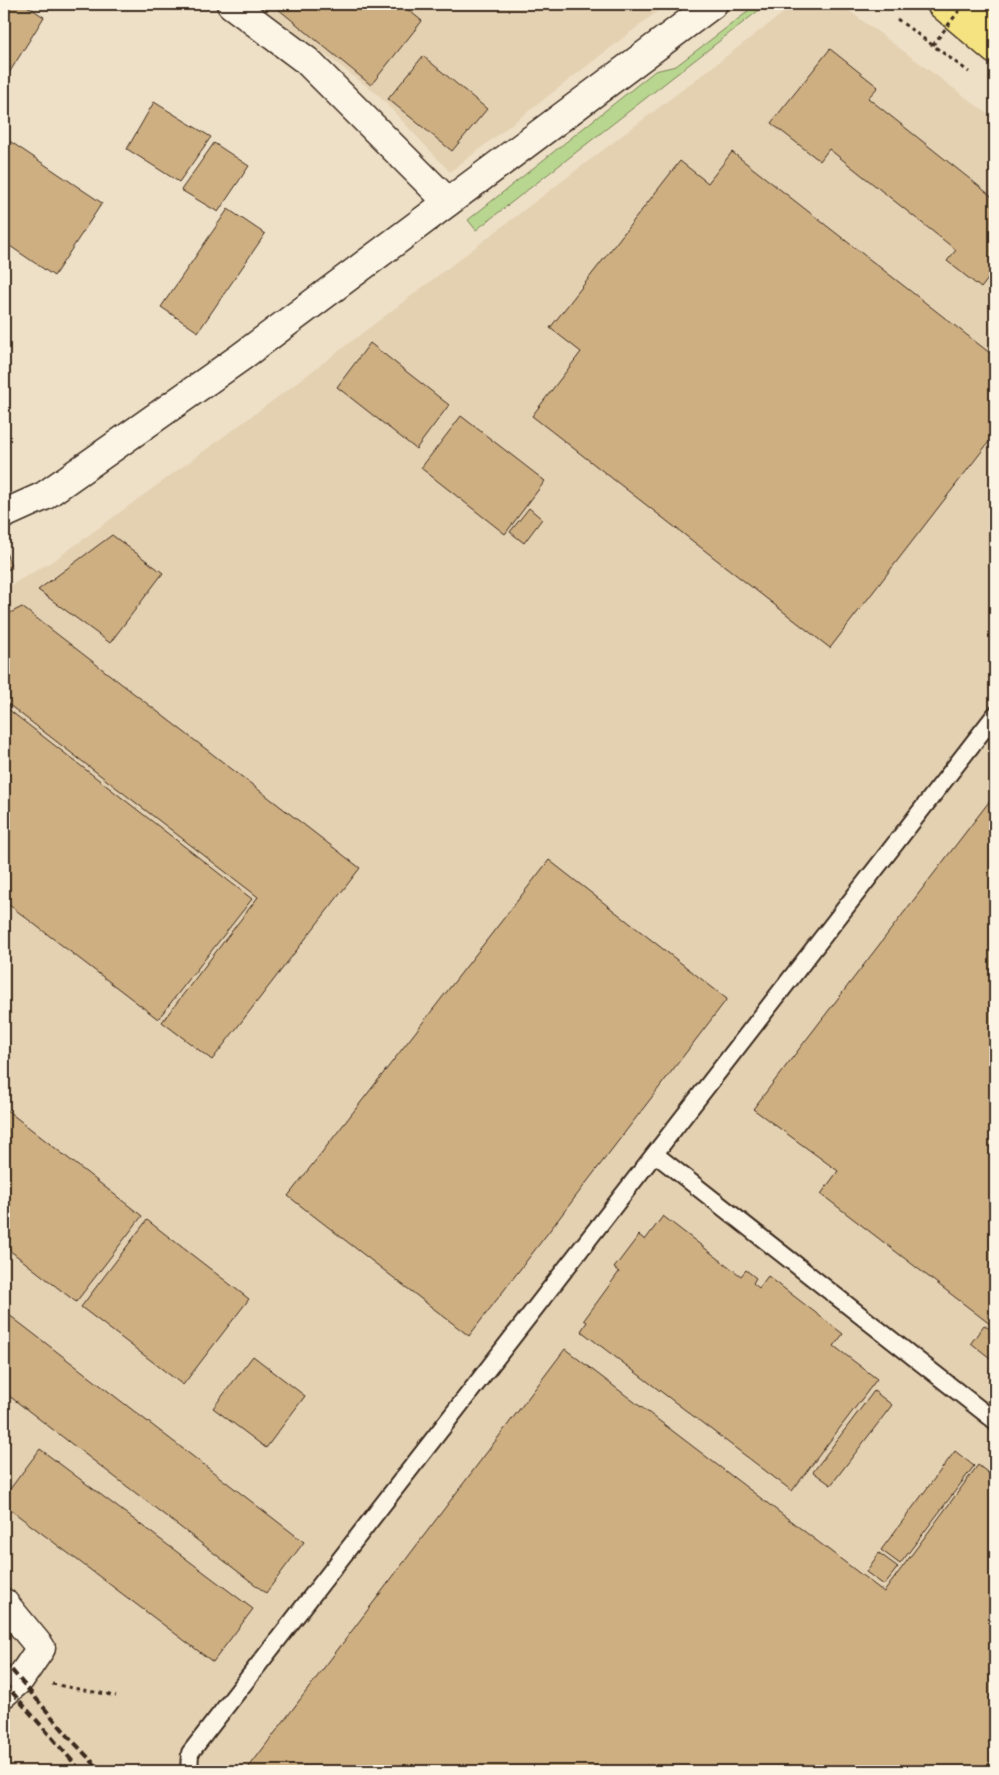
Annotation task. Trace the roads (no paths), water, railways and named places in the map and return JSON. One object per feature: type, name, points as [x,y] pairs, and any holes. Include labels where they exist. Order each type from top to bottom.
[{"type":"main road","points":[[941,4],[995,50]]},
{"type":"main road","points":[[969,4],[995,24]]},
{"type":"street","points":[[231,4],[307,61],[448,202]]},
{"type":"street","points":[[4,514],[52,491],[241,358],[713,4]]},
{"type":"street","points":[[4,1603],[41,1648],[20,1679],[4,1693]]},
{"type":"lane","points":[[189,1771],[190,1753],[995,715]]},
{"type":"lane","points":[[655,1154],[995,1421]]},
{"type":"railway","points":[[4,1661],[69,1737],[101,1771]]},
{"type":"railway","points":[[4,1683],[81,1771]]}]
